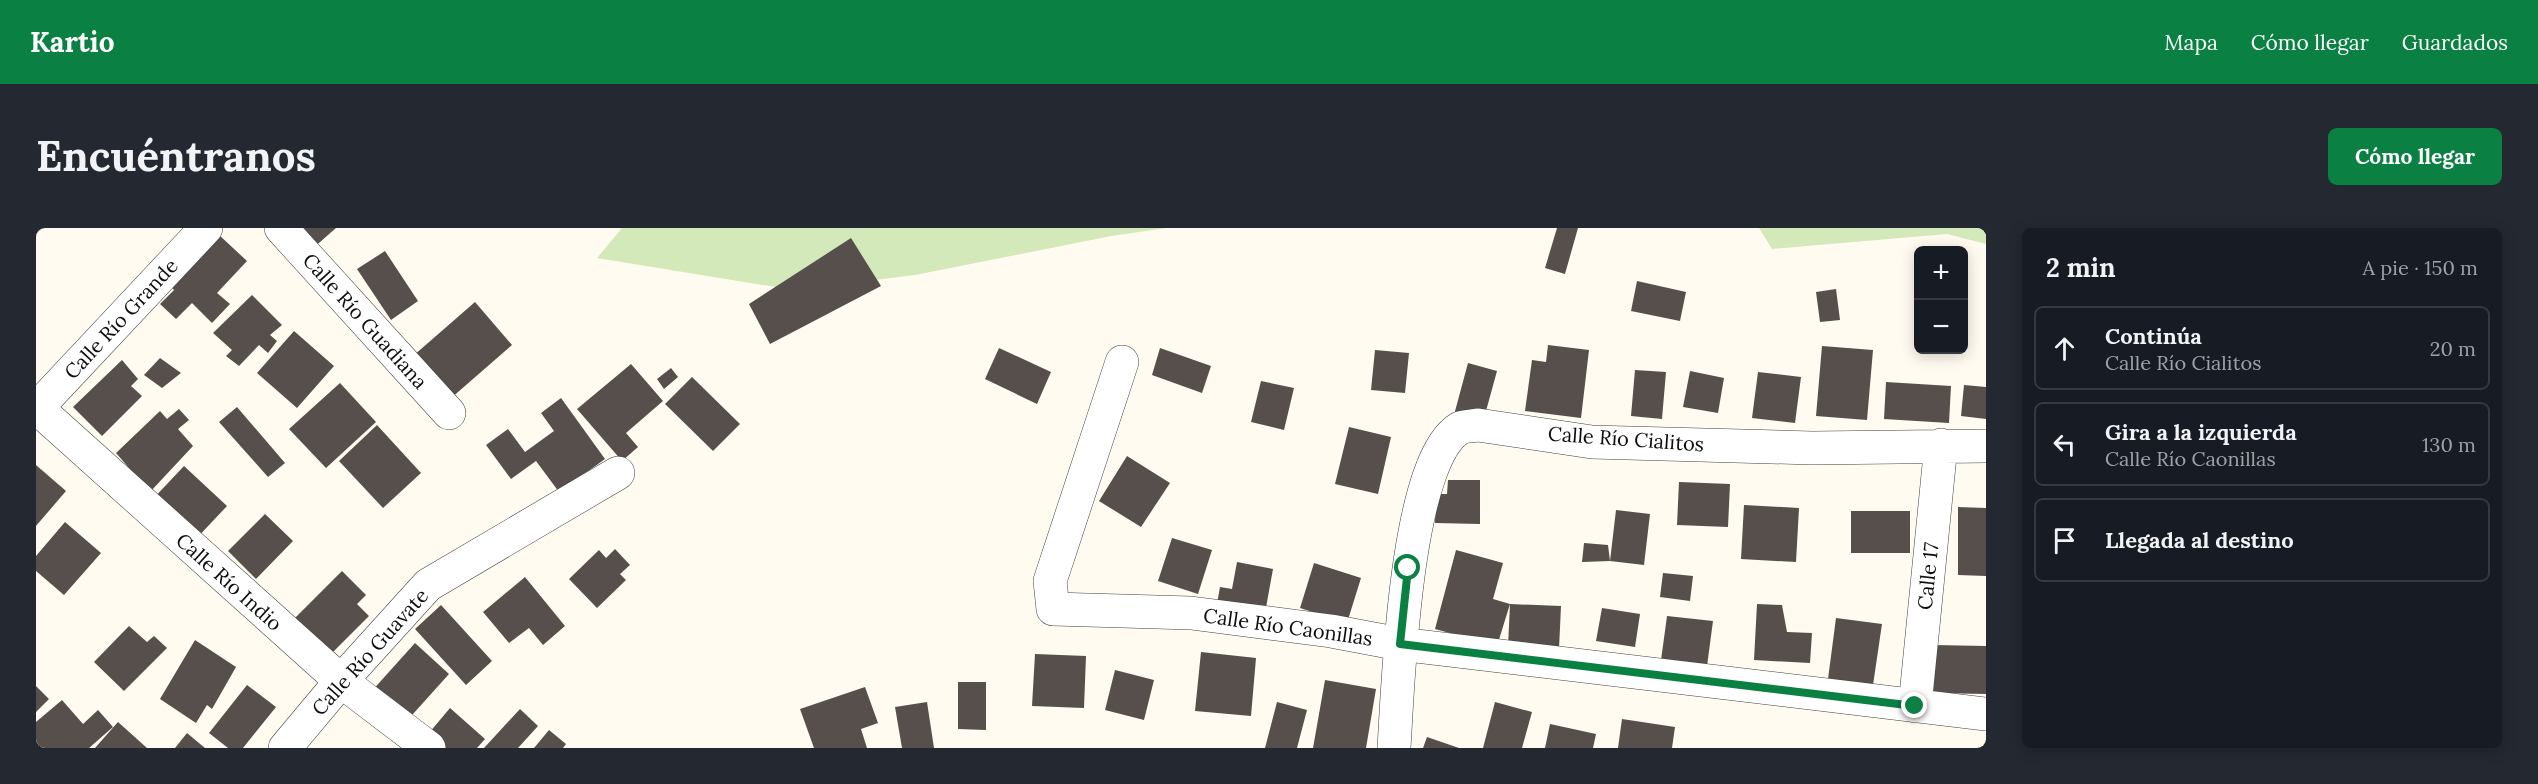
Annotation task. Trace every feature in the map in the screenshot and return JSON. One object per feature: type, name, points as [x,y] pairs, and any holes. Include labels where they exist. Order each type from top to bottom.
[{"type":"street","name":"Calle Río Grande","points":[[36,408],[206,228]]},
{"type":"street","name":"Calle Río Guadiana","points":[[281,228],[449,413]]},
{"type":"street","name":"Calle Río Caonillas","points":[[1122,362],[1050,581],[1053,609],[1191,613],[1331,631],[1400,644],[1986,714]]},
{"type":"street","name":"Calle Río Indio","points":[[36,408],[341,681],[429,748]]},
{"type":"street","name":"Calle Río Cialitos","points":[[1394,748],[1400,644],[1408,568],[1419,507],[1440,449],[1460,428],[1478,425],[1604,442],[1812,448],[1986,446]]},
{"type":"street","name":"Calle 17","points":[[1915,706],[1941,445]]},
{"type":"street","name":"Calle Río Guavate","points":[[285,748],[341,681],[428,585],[618,473]]},
{"type":"green space","points":[[622,228],[1167,228],[1111,236],[915,275],[794,290],[597,258]]},
{"type":"green space","points":[[1759,228],[1986,228],[1986,244],[1947,234],[1772,249]]},
{"type":"building","points":[[294,228],[336,228],[312,249]]},
{"type":"building","points":[[1557,228],[1578,228],[1565,274],[1545,268]]},
{"type":"building","points":[[218,234],[247,261],[217,293],[230,304],[212,323],[192,303],[176,319],[160,304],[174,290],[169,284]]},
{"type":"building","points":[[851,238],[881,286],[770,344],[749,304]]},
{"type":"building","points":[[385,251],[418,301],[391,320],[357,269]]},
{"type":"building","points":[[1637,281],[1686,292],[1680,321],[1631,311]]},
{"type":"building","points":[[1836,289],[1840,320],[1820,322],[1816,292]]},
{"type":"building","points":[[252,295],[282,325],[270,335],[277,341],[268,353],[259,345],[239,366],[226,356],[232,350],[213,333]]},
{"type":"building","points":[[475,302],[512,345],[450,399],[413,356]]},
{"type":"building","points":[[294,331],[334,366],[297,408],[257,373]]},
{"type":"building","points":[[1548,345],[1589,350],[1581,418],[1525,411],[1532,360],[1546,362]]},
{"type":"building","points":[[1822,346],[1873,350],[1867,420],[1816,416]]},
{"type":"building","points":[[999,348],[1051,372],[1037,404],[985,379]]},
{"type":"building","points":[[1160,348],[1211,366],[1202,393],[1152,375]]},
{"type":"building","points":[[1375,350],[1409,353],[1405,393],[1371,390]]},
{"type":"building","points":[[160,358],[181,373],[162,388],[144,375]]},
{"type":"building","points":[[122,360],[138,379],[131,386],[142,396],[102,436],[73,407]]},
{"type":"building","points":[[1468,363],[1497,371],[1486,411],[1454,415]]},
{"type":"building","points":[[631,364],[663,401],[626,433],[638,447],[622,461],[577,409]]},
{"type":"building","points":[[671,368],[678,377],[664,389],[657,379]]},
{"type":"building","points":[[1635,370],[1666,372],[1662,419],[1631,416]]},
{"type":"building","points":[[1690,371],[1724,378],[1718,413],[1683,407]]},
{"type":"building","points":[[1758,372],[1801,377],[1795,423],[1752,418]]},
{"type":"building","points":[[692,377],[740,424],[713,451],[665,404]]},
{"type":"building","points":[[1261,381],[1294,388],[1284,430],[1251,422]]},
{"type":"building","points":[[1886,382],[1951,386],[1949,423],[1884,419]]},
{"type":"building","points":[[340,383],[376,422],[326,468],[289,429]]},
{"type":"building","points":[[1964,385],[1986,387],[1986,419],[1961,416]]},
{"type":"building","points":[[561,398],[605,459],[559,492],[536,461],[511,479],[486,445],[508,429],[525,452],[554,431],[541,413]]},
{"type":"building","points":[[237,407],[285,463],[268,477],[219,422]]},
{"type":"building","points":[[179,409],[189,420],[178,429],[193,446],[150,492],[116,453],[160,411],[167,419]]},
{"type":"building","points":[[377,425],[421,473],[383,508],[339,461]]},
{"type":"building","points":[[1349,427],[1391,437],[1378,494],[1335,484]]},
{"type":"building","points":[[1127,456],[1170,483],[1141,527],[1099,501]]},
{"type":"building","points":[[36,465],[66,491],[36,526]]},
{"type":"building","points":[[184,466],[227,506],[194,541],[151,501]]},
{"type":"building","points":[[1448,480],[1480,480],[1480,524],[1435,523],[1436,494],[1447,494]]},
{"type":"building","points":[[1679,482],[1730,484],[1728,527],[1677,525]]},
{"type":"building","points":[[1744,505],[1799,508],[1796,562],[1741,559]]},
{"type":"building","points":[[1958,507],[1986,508],[1986,576],[1958,575]]},
{"type":"building","points":[[1616,510],[1650,514],[1644,565],[1610,561]]},
{"type":"building","points":[[1851,511],[1910,511],[1910,553],[1851,553]]},
{"type":"building","points":[[265,514],[293,541],[256,579],[228,551]]},
{"type":"building","points":[[65,522],[101,553],[64,595],[36,571],[36,556]]},
{"type":"building","points":[[1172,538],[1212,550],[1198,594],[1158,581]]},
{"type":"building","points":[[1584,543],[1608,545],[1610,561],[1582,562]]},
{"type":"building","points":[[615,549],[630,565],[620,574],[626,580],[597,608],[569,579],[599,550],[606,558]]},
{"type":"building","points":[[1456,550],[1503,563],[1493,599],[1510,604],[1497,646],[1435,629]]},
{"type":"building","points":[[1237,562],[1273,569],[1265,613],[1217,604],[1220,587],[1232,589]]},
{"type":"building","points":[[1314,563],[1361,578],[1347,623],[1300,608]]},
{"type":"building","points":[[342,571],[366,595],[357,604],[369,616],[330,655],[294,619]]},
{"type":"building","points":[[1663,573],[1693,576],[1690,601],[1660,597]]},
{"type":"building","points":[[525,577],[565,626],[543,645],[529,628],[509,643],[483,612]]},
{"type":"building","points":[[1510,604],[1561,606],[1559,649],[1508,647]]},
{"type":"building","points":[[1757,604],[1782,605],[1787,632],[1812,633],[1810,663],[1754,660]]},
{"type":"building","points":[[441,605],[492,661],[466,685],[415,629]]},
{"type":"building","points":[[1602,608],[1640,614],[1635,647],[1596,641]]},
{"type":"building","points":[[1667,616],[1713,621],[1705,681],[1659,675]]},
{"type":"building","points":[[1836,618],[1882,624],[1873,685],[1828,679]]},
{"type":"building","points":[[129,626],[147,642],[154,636],[167,648],[124,691],[94,662]]},
{"type":"building","points":[[195,640],[236,667],[212,709],[207,705],[196,723],[160,699]]},
{"type":"building","points":[[415,643],[449,674],[404,724],[370,693]]},
{"type":"building","points":[[1934,645],[1986,646],[1986,694],[1933,693]]},
{"type":"building","points":[[1201,652],[1256,658],[1251,716],[1195,711]]},
{"type":"building","points":[[1035,654],[1086,656],[1084,708],[1032,706]]},
{"type":"building","points":[[1115,670],[1154,680],[1144,720],[1105,710]]},
{"type":"building","points":[[1325,680],[1376,689],[1366,748],[1313,748]]},
{"type":"building","points":[[958,682],[986,682],[986,730],[958,729]]},
{"type":"building","points":[[247,685],[276,707],[243,748],[228,748],[209,733]]},
{"type":"building","points":[[36,686],[49,699],[36,712]]},
{"type":"building","points":[[865,687],[878,723],[861,729],[867,748],[814,748],[800,709]]},
{"type":"building","points":[[62,700],[83,724],[98,710],[113,727],[89,748],[36,748],[36,722]]},
{"type":"building","points":[[927,702],[934,748],[902,748],[895,707]]},
{"type":"building","points":[[1277,702],[1307,710],[1297,748],[1265,748]]},
{"type":"building","points":[[1495,702],[1532,712],[1522,748],[1483,748]]},
{"type":"building","points":[[450,708],[485,739],[477,748],[446,748],[429,733]]},
{"type":"building","points":[[520,709],[538,726],[518,748],[484,748]]},
{"type":"building","points":[[1622,719],[1675,727],[1672,748],[1618,748]]},
{"type":"building","points":[[118,722],[147,748],[95,748]]},
{"type":"building","points":[[1550,724],[1596,734],[1593,748],[1545,748]]},
{"type":"building","points":[[549,730],[566,744],[563,748],[534,748]]},
{"type":"building","points":[[187,733],[205,748],[175,748]]},
{"type":"building","points":[[1427,737],[1459,748],[1423,748]]},
{"type":"route","points":[[1408,568],[1400,644],[1915,706]]}]
